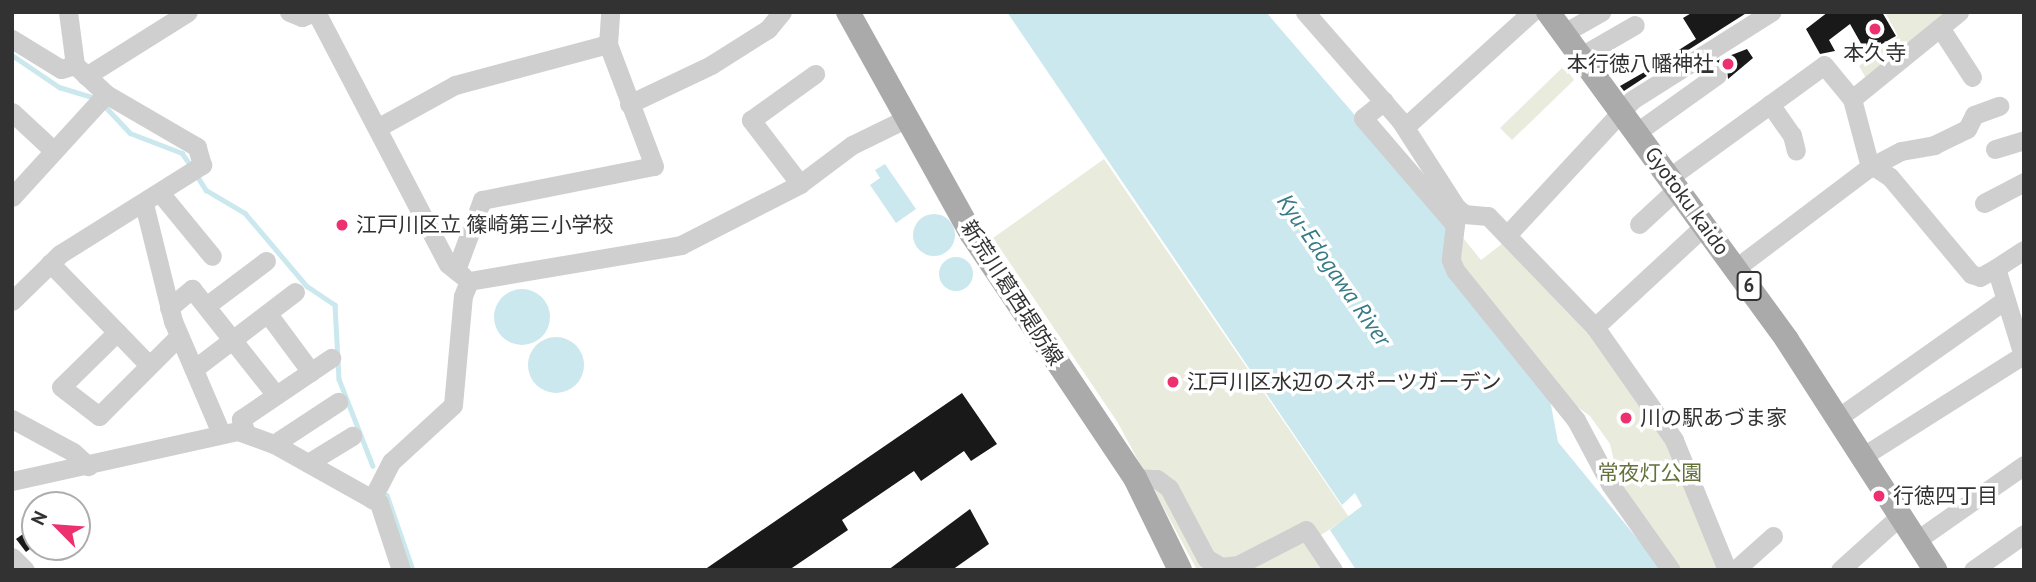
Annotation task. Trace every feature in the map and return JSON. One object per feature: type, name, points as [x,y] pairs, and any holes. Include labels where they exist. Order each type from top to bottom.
[{"type":"main road","name":"新荒川葛西堤防線","points":[[848,12],[971,233],[1135,478],[1180,570]]},
{"type":"main road","name":"Gyotoku kaido","points":[[1548,12],[1705,225],[1839,417],[1935,570]]},
{"type":"street","points":[[12,301],[50,263],[195,173],[202,156],[197,147],[101,99],[80,70],[68,12]]},
{"type":"street","points":[[12,39],[61,69],[80,70],[188,12]]},
{"type":"street","points":[[289,12],[302,18],[316,12],[448,264],[463,276],[654,253],[681,245],[800,184],[852,145],[907,118]]},
{"type":"street","points":[[372,499],[391,462],[453,405],[463,276],[482,200],[654,166],[608,44],[610,12]]},
{"type":"street","points":[[629,104],[712,65],[768,29],[782,12]]},
{"type":"street","points":[[1405,127],[1532,12]]},
{"type":"street","points":[[1564,33],[1601,12]]},
{"type":"street","points":[[1508,234],[1621,110],[1772,12]]},
{"type":"street","points":[[1852,99],[1959,12]]},
{"type":"street","points":[[1315,16],[1405,127],[1461,213],[1483,214],[1508,234],[1595,327],[1674,440],[1727,570]]},
{"type":"street","points":[[1581,56],[1635,26]]},
{"type":"street","points":[[1941,29],[1972,77]]},
{"type":"street","points":[[377,128],[455,85],[608,44]]},
{"type":"street","points":[[1639,224],[1674,183],[1770,104],[1824,65],[1852,99],[1869,163],[1889,177],[1971,275],[1980,277],[2024,250]]},
{"type":"street","points":[[800,184],[751,120],[815,74]]},
{"type":"street","points":[[1637,132],[1717,75]]},
{"type":"street","points":[[16,186],[54,151],[101,99]]},
{"type":"street","points":[[1384,101],[1363,118],[1455,225],[1451,260],[1455,270],[1576,420],[1609,484],[1671,570]]},
{"type":"street","points":[[1770,104],[1792,135],[1796,150]]},
{"type":"street","points":[[1735,268],[1901,150],[1934,145],[1968,129],[1974,115],[1999,106]]},
{"type":"street","points":[[12,112],[54,151]]},
{"type":"street","points":[[1995,149],[2024,140]]},
{"type":"street","points":[[1984,203],[2024,182]]},
{"type":"street","points":[[161,194],[212,257]]},
{"type":"street","points":[[144,205],[169,307],[221,433]]},
{"type":"street","points":[[1595,327],[1705,225]]},
{"type":"street","points":[[206,306],[266,261]]},
{"type":"street","points":[[50,263],[149,365]]},
{"type":"street","points":[[1863,456],[2023,355],[1996,268]]},
{"type":"street","points":[[169,307],[192,289],[276,394]]},
{"type":"street","points":[[194,369],[295,292]]},
{"type":"street","points":[[1839,417],[2006,299]]},
{"type":"street","points":[[268,314],[311,372]]},
{"type":"street","points":[[117,332],[62,390],[99,416],[179,336]]},
{"type":"street","points":[[246,433],[241,419],[331,358]]},
{"type":"street","points":[[274,443],[338,402]]},
{"type":"street","points":[[12,419],[73,452],[88,466]]},
{"type":"street","points":[[15,475],[88,466],[221,433],[246,433],[274,443],[379,503],[401,570]]},
{"type":"street","points":[[308,463],[352,436]]},
{"type":"street","points":[[1917,540],[2024,465]]},
{"type":"street","points":[[1135,478],[1157,480],[1170,488],[1206,558],[1214,564],[1228,567],[1306,530],[1333,570]]},
{"type":"street","points":[[1840,570],[1901,515]]},
{"type":"street","points":[[1973,570],[2024,534]]},
{"type":"street","points":[[1735,570],[1773,536]]},
{"type":"street","points":[[12,557],[25,570]]},
{"type":"green space","points":[[1885,12],[1946,12],[1868,82],[1859,66],[1898,36]]},
{"type":"green space","points":[[1564,66],[1574,80],[1512,140],[1500,128]]},
{"type":"green space","name":"江戸川区水辺のスポーツガーデン","points":[[1104,159],[1349,517],[1321,535],[1340,570],[1197,570],[1118,423],[993,238]]},
{"type":"green space","name":"常夜灯公園","points":[[1459,233],[1481,260],[1507,240],[1614,361],[1668,438],[1722,570],[1676,570],[1619,483],[1610,444],[1590,416],[1565,398],[1460,267]]},
{"type":"water","name":"Kyu-Edogawa River","points":[[1007,12],[1266,12],[1447,222],[1444,248],[1550,400],[1558,442],[1663,570],[1356,570],[1330,530],[1362,506],[1355,493],[1342,505]]},
{"type":"water","points":[[885,164],[916,209],[896,223],[870,185],[880,178],[875,170]]},
{"type":"water","points":[[934,214],[949,220],[955,235],[949,250],[934,256],[919,250],[913,235],[919,220]]},
{"type":"water","points":[[956,257],[968,262],[973,274],[968,286],[956,291],[944,286],[939,274],[944,262]]},
{"type":"water","points":[[516,289],[528,289],[538,293],[546,301],[550,317],[546,333],[538,341],[528,345],[516,345],[506,341],[498,333],[494,323],[494,311],[498,301],[506,293]]},
{"type":"water","points":[[550,337],[562,337],[572,341],[580,349],[584,365],[580,381],[572,389],[562,393],[550,393],[540,389],[532,381],[528,371],[528,359],[532,349],[540,341]]},
{"type":"building","points":[[1693,12],[1748,12],[1674,59],[1671,55],[1696,39],[1683,18]]},
{"type":"building","points":[[1828,12],[1882,12],[1896,36],[1871,50],[1868,45],[1863,47],[1850,24],[1829,40],[1835,51],[1820,54],[1806,29]]},
{"type":"building","name":"本行徳八幡神社","points":[[1747,49],[1753,58],[1728,79],[1727,68],[1716,61]]},
{"type":"building","points":[[1659,68],[1624,91],[1620,86],[1648,70],[1650,73]]},
{"type":"building","points":[[962,393],[997,444],[971,461],[964,451],[921,481],[914,471],[842,520],[848,530],[789,570],[704,570]]},
{"type":"building","points":[[970,509],[989,544],[952,570],[888,570]]},
{"type":"waterway","points":[[12,55],[59,87],[94,98]]},
{"type":"waterway","points":[[104,105],[130,133],[182,153],[191,166]]},
{"type":"waterway","points":[[196,174],[206,190],[245,213],[307,286],[335,305],[339,379],[373,466]]},
{"type":"waterway","points":[[387,495],[413,570]]},
{"type":"place","name":"本久寺","points":[[1875,29]]},
{"type":"place","name":"本行徳八幡神社","points":[[1728,64]]},
{"type":"place","name":"江戸川区立 篠崎第三小学校","points":[[342,225]]},
{"type":"place","name":"江戸川区水辺のスポーツガーデン","points":[[1173,382]]},
{"type":"place","name":"川の駅あづま家","points":[[1626,418]]},
{"type":"place","name":"行徳四丁目","points":[[1879,496]]}]
